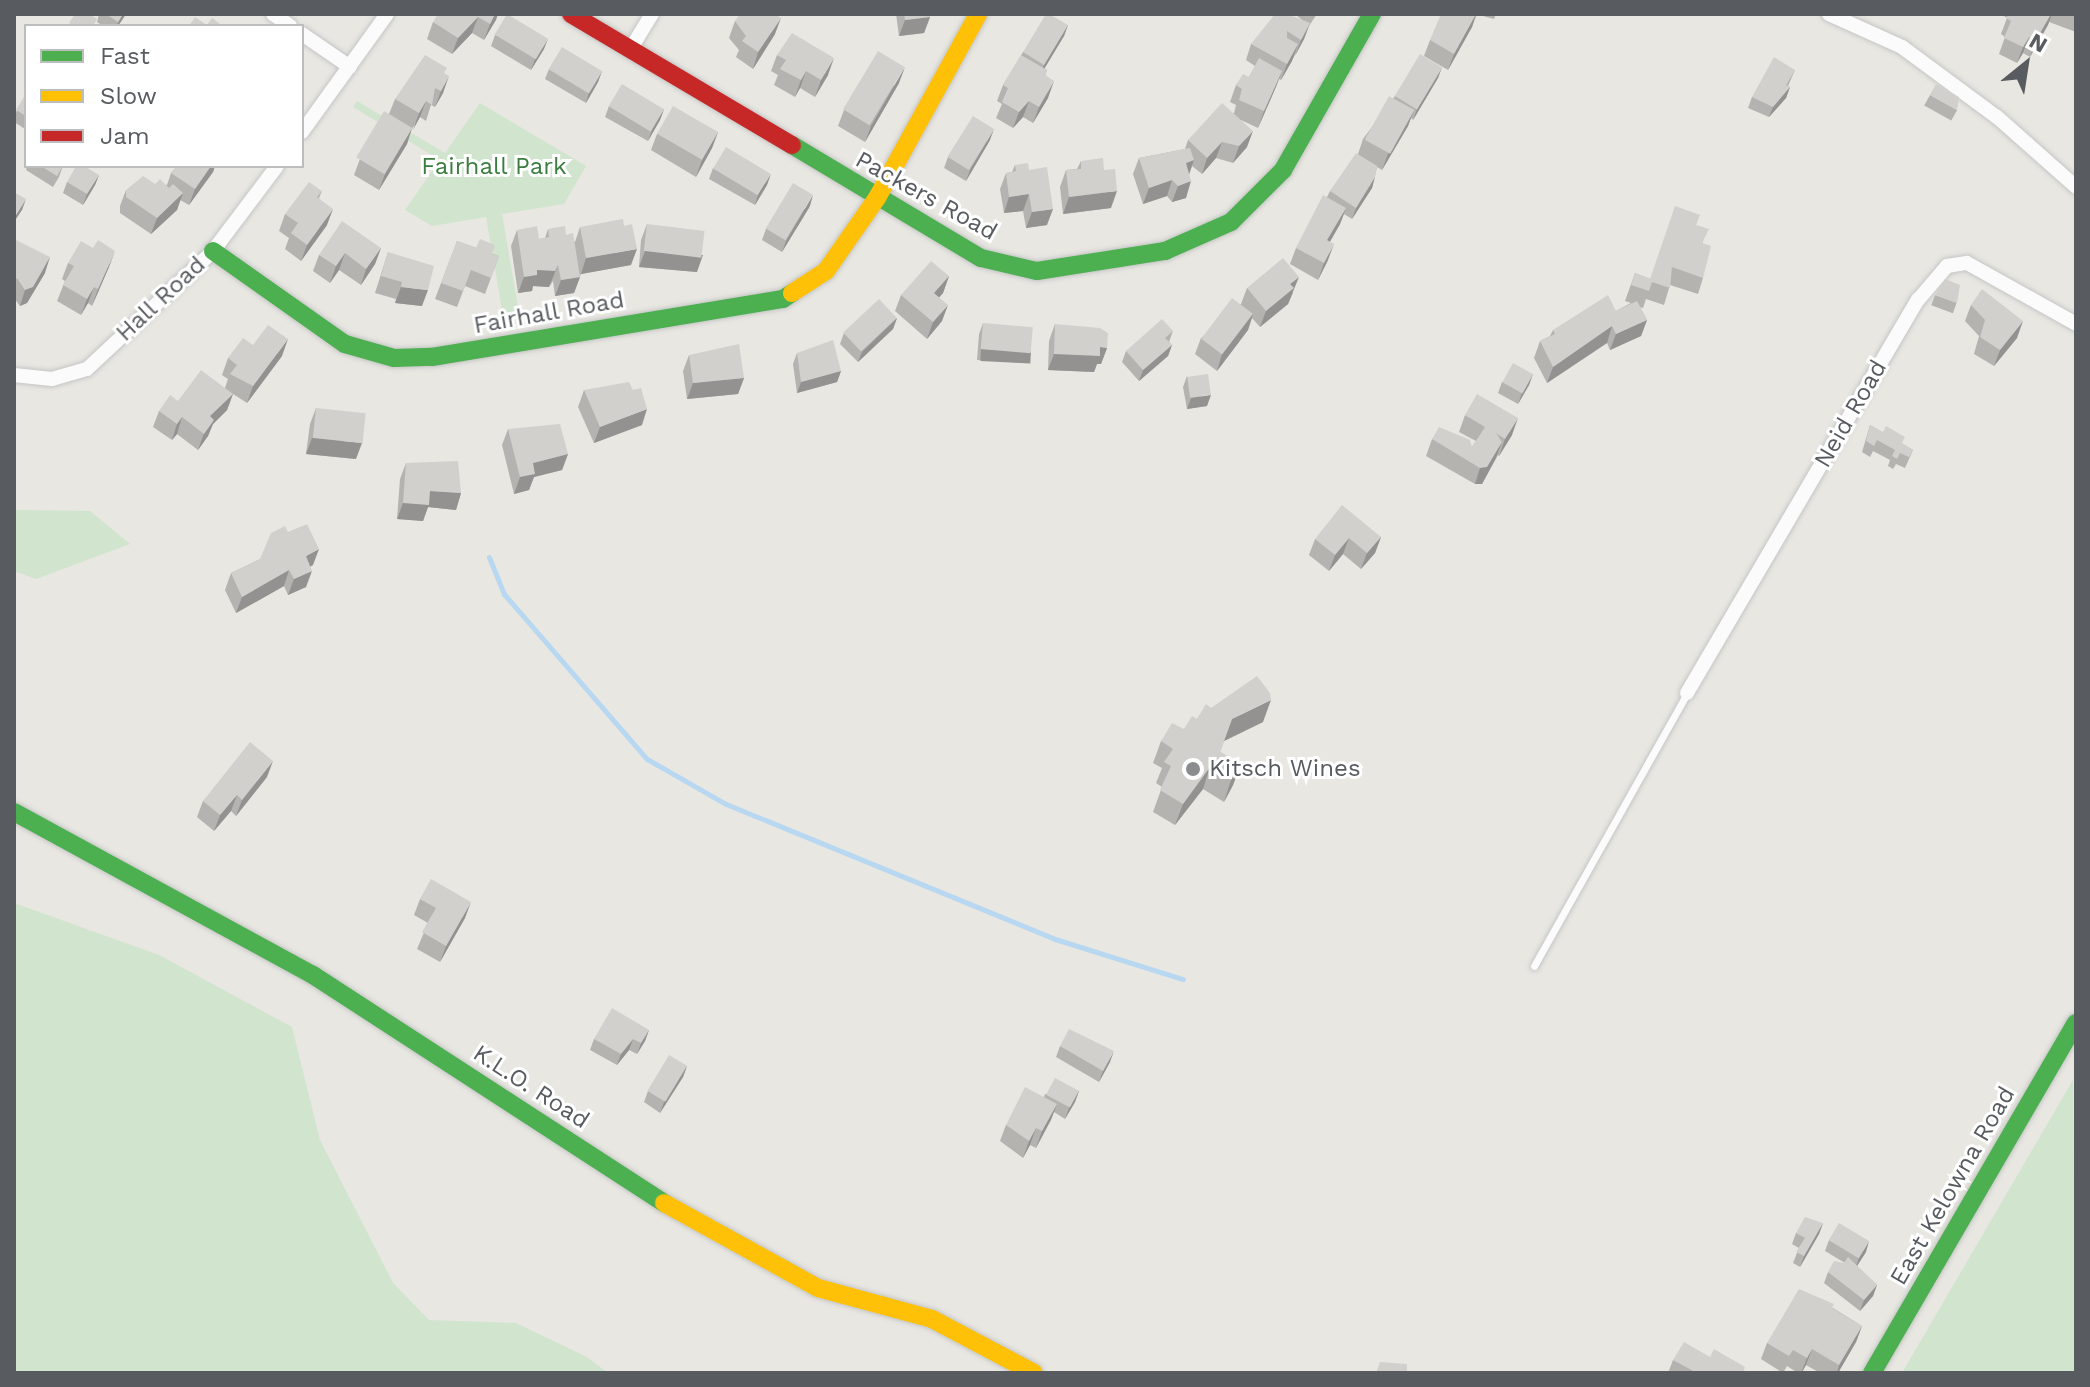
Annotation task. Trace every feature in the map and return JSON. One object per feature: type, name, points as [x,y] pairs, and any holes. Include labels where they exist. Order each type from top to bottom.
[{"type":"street","points":[[304,129],[387,14]]},
{"type":"street","name":"Packers Road","points":[[571,14],[981,258],[1037,271],[1165,251],[1231,222],[1283,170],[1372,14]]},
{"type":"street","points":[[630,50],[652,14]]},
{"type":"street","name":"Fairhall Road","points":[[213,251],[345,344],[394,358],[432,357],[783,299],[826,271],[877,198],[978,14]]},
{"type":"street","points":[[1829,14],[1902,47],[1997,117],[2076,187]]},
{"type":"street","points":[[304,35],[350,67]]},
{"type":"street","name":"Hall Road","points":[[14,375],[52,379],[87,369],[213,251],[275,168]]},
{"type":"street","name":"Neid Road","points":[[1687,693],[1918,300],[1947,266],[1967,263],[2076,324]]},
{"type":"street","name":"K.L.O. Road","points":[[14,812],[313,975],[668,1205],[736,1243],[818,1288],[932,1319],[1034,1373]]},
{"type":"street","name":"East Kelowna Road","points":[[1872,1373],[2076,1023]]},
{"type":"lane","points":[[1534,966],[1687,693]]},
{"type":"green space","name":"Fairhall Park","points":[[357,101],[445,153],[480,103],[586,166],[564,204],[502,214],[520,319],[503,315],[486,217],[432,226],[405,210],[440,160],[353,107]]},
{"type":"green space","points":[[14,510],[90,511],[130,544],[36,579],[14,571]]},
{"type":"green space","points":[[14,903],[159,955],[292,1027],[320,1140],[393,1283],[429,1320],[516,1323],[587,1357],[608,1373],[14,1373]]},
{"type":"green space","points":[[2073,1080],[2076,1373],[1902,1373]]},
{"type":"building","points":[[75,14],[89,14],[97,19],[94,24],[69,23]]},
{"type":"building","points":[[106,14],[123,14],[118,22]]},
{"type":"building","points":[[438,14],[495,14],[490,24],[478,17],[458,38],[433,22]]},
{"type":"building","points":[[507,14],[548,39],[536,59],[495,35]]},
{"type":"building","points":[[740,14],[775,14],[781,18],[758,52],[742,41],[746,36],[735,21]]},
{"type":"building","points":[[904,14],[930,14],[930,17],[905,20]]},
{"type":"building","points":[[1046,14],[1068,25],[1044,65],[1023,52]]},
{"type":"building","points":[[1275,14],[1287,14],[1310,23],[1301,40],[1287,31],[1287,38],[1298,44],[1287,64],[1251,44]]},
{"type":"building","points":[[1441,14],[1476,14],[1454,54],[1430,40]]},
{"type":"building","points":[[2009,14],[2051,14],[2036,40],[2029,37],[2023,47],[2004,38],[2011,21],[2006,18]]},
{"type":"building","points":[[195,17],[206,24],[190,24]]},
{"type":"building","points":[[792,33],[834,58],[821,80],[806,71],[801,80],[780,69],[786,60],[777,55]]},
{"type":"building","points":[[562,47],[602,71],[589,93],[549,69]]},
{"type":"building","points":[[878,51],[905,67],[870,125],[843,109]]},
{"type":"building","points":[[1420,54],[1442,67],[1417,109],[1395,96]]},
{"type":"building","points":[[425,55],[447,68],[444,73],[449,76],[441,91],[435,88],[432,105],[426,101],[419,113],[395,99]]},
{"type":"building","points":[[1021,55],[1047,70],[1045,75],[1054,81],[1039,107],[1029,101],[1019,112],[1002,102],[1008,88],[1003,85]]},
{"type":"building","points":[[1774,57],[1795,70],[1786,85],[1790,87],[1773,107],[1752,97]]},
{"type":"building","points":[[1259,58],[1282,71],[1264,111],[1239,100],[1242,89],[1236,85],[1243,74],[1249,77]]},
{"type":"building","points":[[622,84],[664,109],[651,132],[609,106]]},
{"type":"building","points":[[1936,84],[1959,97],[1957,110],[1930,95]]},
{"type":"building","points":[[1389,96],[1414,110],[1390,154],[1365,140]]},
{"type":"building","points":[[24,97],[24,115],[16,110]]},
{"type":"building","points":[[1222,103],[1253,131],[1239,146],[1222,142],[1207,158],[1188,140]]},
{"type":"building","points":[[673,106],[718,132],[702,160],[657,134]]},
{"type":"building","points":[[384,111],[412,128],[384,174],[356,157]]},
{"type":"building","points":[[973,116],[994,129],[969,170],[948,157]]},
{"type":"building","points":[[726,147],[771,174],[758,195],[713,168]]},
{"type":"building","points":[[1190,148],[1194,160],[1186,163],[1191,181],[1178,186],[1172,180],[1149,188],[1139,158]]},
{"type":"building","points":[[1356,153],[1377,166],[1375,177],[1356,208],[1330,191]]},
{"type":"building","points":[[1103,158],[1104,170],[1115,169],[1117,191],[1069,197],[1066,170],[1081,169],[1081,161]]},
{"type":"building","points":[[1028,163],[1029,170],[1047,167],[1053,209],[1032,212],[1029,194],[1009,197],[1006,173],[1016,171],[1015,165]]},
{"type":"building","points":[[44,168],[62,168],[57,176]]},
{"type":"building","points":[[75,168],[87,168],[99,175],[87,194],[67,182]]},
{"type":"building","points":[[175,168],[210,168],[195,189],[171,173]]},
{"type":"building","points":[[143,176],[155,184],[160,179],[169,188],[173,184],[183,193],[157,218],[126,197],[126,190]]},
{"type":"building","points":[[309,182],[322,191],[317,197],[333,209],[307,245],[291,233],[298,223],[285,214]]},
{"type":"building","points":[[793,183],[813,195],[785,240],[766,228]]},
{"type":"building","points":[[14,192],[26,199],[14,218]]},
{"type":"building","points":[[1323,195],[1346,208],[1327,240],[1334,244],[1324,263],[1296,248]]},
{"type":"building","points":[[1675,206],[1700,215],[1696,225],[1709,229],[1702,243],[1711,246],[1703,278],[1672,267],[1670,288],[1652,282],[1649,291],[1631,285],[1635,273],[1650,279]]},
{"type":"building","points":[[623,219],[624,226],[632,224],[637,249],[586,258],[580,227]]},
{"type":"building","points":[[342,221],[381,248],[366,269],[345,253],[336,266],[319,255]]},
{"type":"building","points":[[647,224],[705,231],[701,258],[644,251]]},
{"type":"building","points":[[537,226],[539,239],[549,237],[548,229],[565,226],[566,235],[573,233],[580,277],[561,280],[558,265],[555,271],[537,270],[537,275],[524,277],[517,230]]},
{"type":"building","points":[[14,239],[50,257],[33,287],[25,290],[17,278],[14,283]]},
{"type":"building","points":[[480,239],[495,245],[492,254],[499,256],[491,278],[471,270],[463,291],[441,283],[457,241],[476,248]]},
{"type":"building","points":[[98,240],[115,251],[98,289],[94,287],[87,299],[63,285],[74,266],[68,263],[81,241],[93,248]]},
{"type":"building","points":[[388,252],[434,266],[428,290],[401,287],[402,282],[381,276]]},
{"type":"building","points":[[1283,258],[1299,277],[1290,284],[1294,288],[1266,311],[1247,288]]},
{"type":"building","points":[[931,261],[949,276],[934,293],[948,305],[933,322],[901,295]]},
{"type":"building","points":[[1945,279],[1960,285],[1957,303],[1935,295]]},
{"type":"building","points":[[1982,289],[2023,321],[2000,350],[1980,337],[1985,320],[1971,305]]},
{"type":"building","points":[[1608,295],[1616,311],[1637,301],[1647,320],[1616,334],[1612,326],[1553,367],[1540,341],[1555,334],[1553,330]]},
{"type":"building","points":[[1232,298],[1253,314],[1222,354],[1201,339]]},
{"type":"building","points":[[879,299],[897,318],[861,351],[843,332]]},
{"type":"building","points":[[1162,319],[1173,331],[1165,338],[1172,345],[1143,370],[1126,351]]},
{"type":"building","points":[[983,323],[1033,327],[1031,353],[981,349]]},
{"type":"building","points":[[1055,324],[1100,328],[1108,333],[1107,348],[1100,347],[1100,356],[1054,354]]},
{"type":"building","points":[[268,325],[288,339],[253,386],[230,374],[237,365],[228,358],[243,338],[253,345]]},
{"type":"building","points":[[833,340],[841,371],[801,382],[797,353]]},
{"type":"building","points":[[739,344],[744,378],[693,383],[689,355]]},
{"type":"building","points":[[1513,363],[1533,374],[1522,393],[1502,382]]},
{"type":"building","points":[[201,370],[233,394],[210,416],[214,420],[204,434],[182,417],[177,424],[159,411],[170,395],[178,401]]},
{"type":"building","points":[[1208,374],[1211,395],[1190,398],[1187,377]]},
{"type":"building","points":[[629,382],[633,390],[641,388],[647,409],[600,427],[584,390]]},
{"type":"building","points":[[1477,394],[1518,418],[1505,439],[1496,433],[1502,442],[1487,467],[1480,468],[1432,439],[1439,427],[1470,440],[1472,447],[1485,427],[1465,415]]},
{"type":"building","points":[[316,408],[366,413],[363,443],[313,438]]},
{"type":"building","points":[[560,424],[568,454],[533,463],[535,474],[520,477],[508,429]]},
{"type":"building","points":[[1870,425],[1883,432],[1886,426],[1905,437],[1902,443],[1913,450],[1909,457],[1900,453],[1897,459],[1892,456],[1895,450],[1877,440],[1874,446],[1866,441]]},
{"type":"building","points":[[458,461],[461,493],[430,491],[429,505],[403,503],[406,463]]},
{"type":"building","points":[[1342,505],[1381,537],[1367,553],[1349,538],[1335,555],[1315,539]]},
{"type":"building","points":[[307,524],[319,549],[306,556],[312,571],[294,579],[289,570],[242,597],[231,573],[260,559],[271,533],[285,526],[288,532]]},
{"type":"building","points":[[1257,676],[1270,693],[1271,700],[1232,719],[1220,752],[1241,764],[1231,780],[1210,767],[1183,804],[1160,790],[1171,766],[1164,762],[1173,749],[1161,741],[1172,723],[1184,729],[1192,716],[1197,719],[1206,704],[1211,708]]},
{"type":"building","points":[[250,742],[273,761],[242,800],[237,795],[220,815],[203,801]]},
{"type":"building","points":[[431,879],[471,902],[446,946],[422,932],[436,908],[420,899]]},
{"type":"building","points":[[612,1008],[649,1030],[641,1043],[633,1039],[621,1054],[594,1039]]},
{"type":"building","points":[[1069,1029],[1114,1051],[1103,1071],[1060,1046]]},
{"type":"building","points":[[669,1055],[687,1066],[665,1102],[647,1091]]},
{"type":"building","points":[[1055,1078],[1079,1091],[1070,1107],[1046,1095]]},
{"type":"building","points":[[1025,1087],[1057,1104],[1042,1131],[1036,1128],[1029,1141],[1006,1125]]},
{"type":"building","points":[[1805,1217],[1823,1223],[1804,1256],[1796,1252],[1805,1238],[1796,1233]]},
{"type":"building","points":[[1839,1223],[1869,1241],[1859,1258],[1829,1240]]},
{"type":"building","points":[[1848,1257],[1877,1285],[1864,1300],[1828,1272],[1834,1261],[1844,1263]]},
{"type":"building","points":[[1799,1289],[1834,1304],[1832,1308],[1862,1326],[1839,1365],[1812,1349],[1807,1358],[1793,1350],[1789,1356],[1767,1343]]},
{"type":"building","points":[[1684,1342],[1710,1357],[1714,1349],[1745,1367],[1743,1373],[1697,1373],[1673,1360]]},
{"type":"building","points":[[1380,1362],[1407,1364],[1407,1373],[1376,1373]]},
{"type":"waterway","points":[[489,557],[504,594],[647,759],[726,804],[1055,939],[1183,979]]},
{"type":"traffic: fast","points":[[792,145],[981,258],[1037,271],[1165,251],[1231,222],[1283,170],[1372,14]]},
{"type":"traffic: fast","points":[[213,251],[345,344],[394,358],[432,357],[783,299],[792,293]]},
{"type":"traffic: fast","points":[[14,812],[313,975],[664,1203]]},
{"type":"traffic: fast","points":[[1872,1373],[2076,1023]]},
{"type":"traffic: slow","points":[[792,293],[826,271],[877,198],[978,14]]},
{"type":"traffic: slow","points":[[664,1203],[818,1288],[932,1319],[1034,1373]]},
{"type":"traffic: jam","points":[[571,14],[792,145]]},
{"type":"place","name":"Kitsch Wines","points":[[1193,769]]}]
